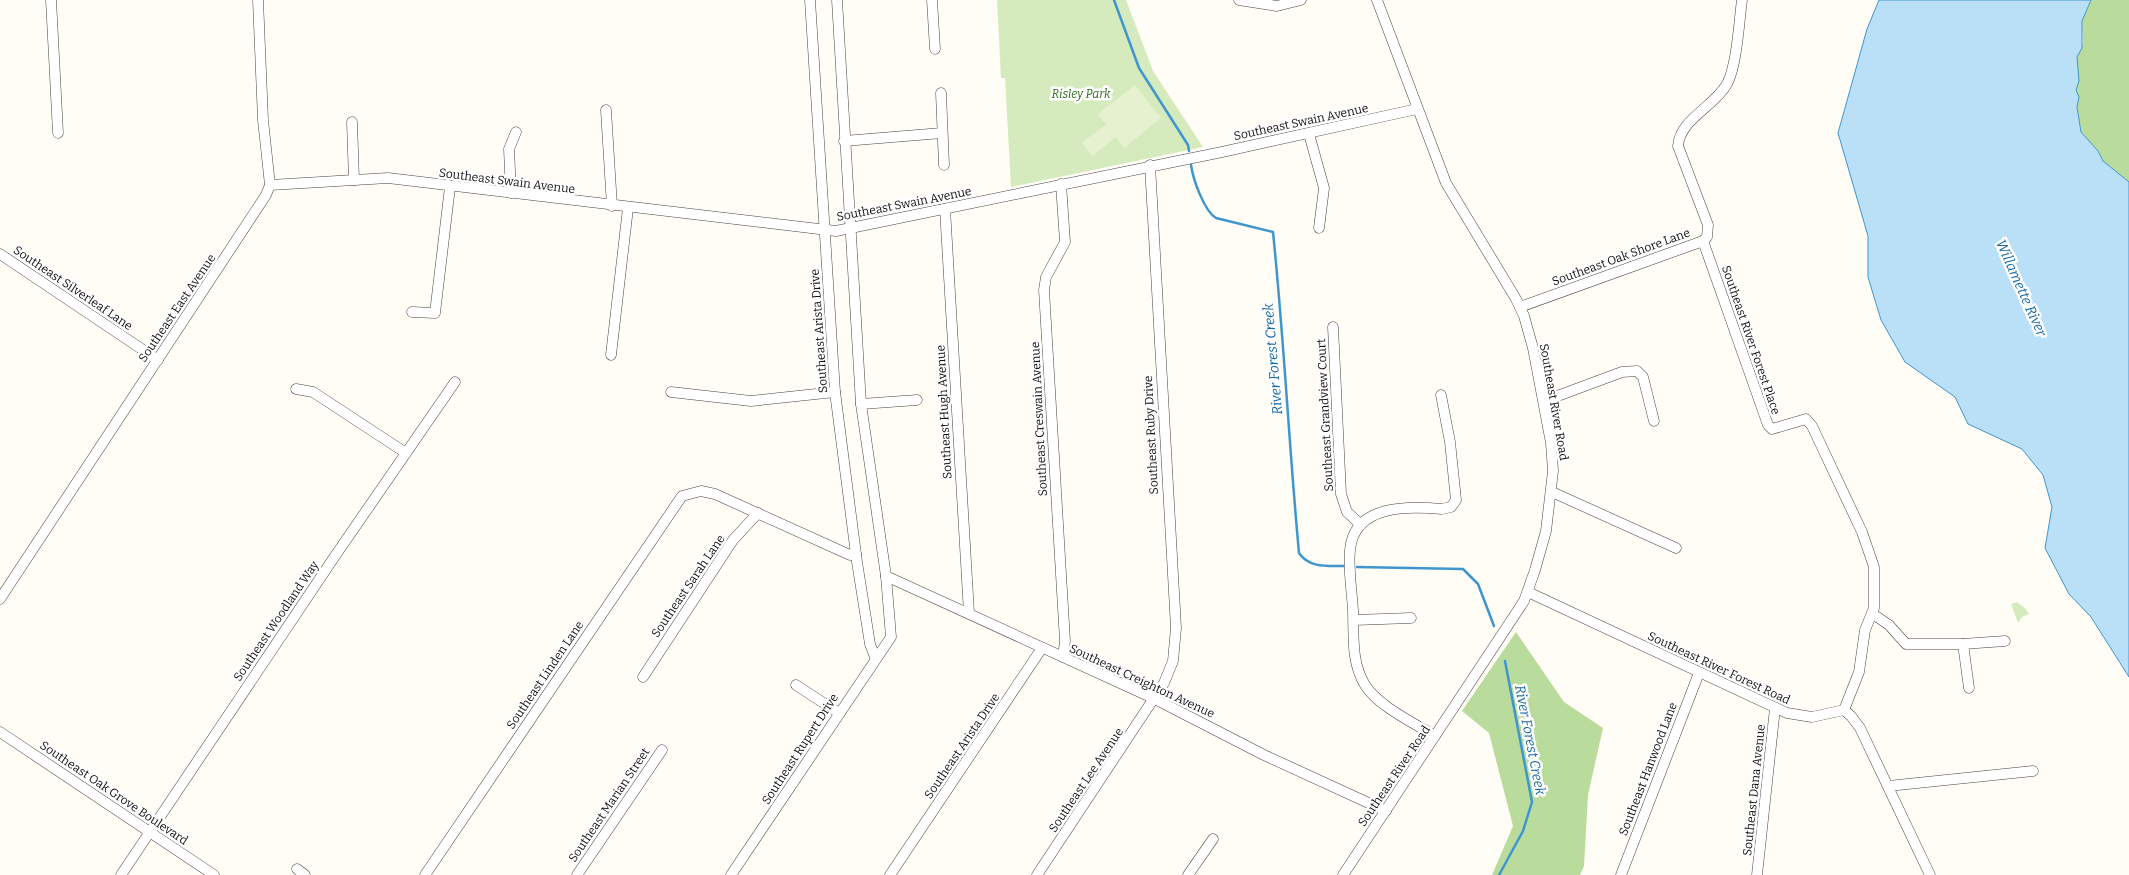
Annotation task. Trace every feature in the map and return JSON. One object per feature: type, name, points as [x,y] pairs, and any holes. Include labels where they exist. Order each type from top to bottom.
[{"type":"street","points":[[50,0],[58,133]]},
{"type":"street","points":[[258,0],[263,120],[270,185]]},
{"type":"street","name":"Southeast Arista Drive","points":[[810,0],[835,392],[856,554],[870,644],[875,657]]},
{"type":"street","points":[[837,0],[849,230],[861,404],[886,576]]},
{"type":"street","points":[[932,0],[935,49]]},
{"type":"street","points":[[1239,0],[1277,6],[1301,0]]},
{"type":"street","name":"Southeast River Road","points":[[1343,875],[1515,615],[1528,592],[1543,540],[1552,492],[1552,450],[1544,401],[1529,334],[1520,307],[1503,274],[1450,191],[1417,109],[1378,0]]},
{"type":"street","name":"Southeast Oak Shore Lane","points":[[1520,307],[1703,241],[1707,237],[1708,225],[1678,146],[1679,137],[1689,122],[1710,104],[1726,84],[1731,72],[1742,0]]},
{"type":"street","points":[[941,93],[944,164]]},
{"type":"street","name":"Southeast Swain Avenue","points":[[270,185],[388,178],[628,208],[824,230],[849,230],[1150,165],[1309,134],[1417,109]]},
{"type":"street","points":[[606,110],[612,206]]},
{"type":"street","points":[[352,122],[354,180]]},
{"type":"street","points":[[511,193],[509,148],[516,132]]},
{"type":"street","points":[[844,141],[942,133]]},
{"type":"street","points":[[1309,134],[1324,188],[1319,228]]},
{"type":"street","name":"Southeast Ruby Drive","points":[[1150,165],[1176,628],[1175,649],[1170,673],[1154,699]]},
{"type":"street","name":"Southeast Creswain Avenue","points":[[1061,184],[1065,242],[1046,277],[1044,290],[1065,641],[1063,657]]},
{"type":"street","name":"Southeast East Avenue","points":[[0,599],[262,204],[270,185]]},
{"type":"street","points":[[412,312],[435,313],[450,186]]},
{"type":"street","points":[[611,355],[628,208]]},
{"type":"street","name":"Southeast Hugh Avenue","points":[[945,209],[969,614]]},
{"type":"street","name":"Southeast River Forest Place","points":[[1703,241],[1768,425],[1772,430],[1779,429],[1806,419],[1812,426],[1862,532],[1874,566],[1873,614],[1864,630],[1859,672],[1844,710]]},
{"type":"street","name":"Southeast Silverleaf Lane","points":[[0,254],[158,360]]},
{"type":"street","name":"Southeast Grandview Court","points":[[1333,327],[1341,494],[1347,512],[1361,525]]},
{"type":"street","points":[[1544,401],[1622,372],[1637,371],[1643,377],[1654,421]]},
{"type":"street","name":"Southeast Woodland Way","points":[[121,875],[455,382]]},
{"type":"street","points":[[296,389],[313,392],[406,453]]},
{"type":"street","points":[[671,392],[751,401],[835,392]]},
{"type":"street","points":[[1435,736],[1380,701],[1366,686],[1356,662],[1350,551],[1354,536],[1361,525],[1374,514],[1387,510],[1451,507],[1456,500],[1450,442],[1441,395]]},
{"type":"street","points":[[861,404],[917,400]]},
{"type":"street","name":"Southeast Linden Lane","points":[[425,875],[678,499],[688,493],[701,490],[715,494],[758,513]]},
{"type":"street","points":[[1552,492],[1676,548]]},
{"type":"street","points":[[758,513],[850,555],[856,554]]},
{"type":"street","name":"Southeast Sarah Lane","points":[[643,676],[733,540],[758,513]]},
{"type":"street","name":"Southeast Creighton Avenue","points":[[886,576],[1154,699],[1264,755],[1386,811]]},
{"type":"street","name":"Southeast Rupert Drive","points":[[731,875],[890,637],[886,576]]},
{"type":"street","name":"Southeast River Forest Road","points":[[1528,592],[1775,708],[1794,715],[1812,717],[1844,710]]},
{"type":"street","points":[[1873,614],[1889,625],[1906,644],[1963,644],[2005,641]]},
{"type":"street","points":[[1354,620],[1411,618]]},
{"type":"street","points":[[1963,644],[1968,688]]},
{"type":"street","name":"Southeast Arista Drive","points":[[890,875],[1042,648]]},
{"type":"street","name":"Southeast Hanwood Lane","points":[[1621,875],[1699,673]]},
{"type":"street","points":[[796,684],[838,713]]},
{"type":"street","name":"Southeast Lee Avenue","points":[[1037,875],[1154,699]]},
{"type":"street","name":"Southeast Dana Avenue","points":[[1757,875],[1775,708]]},
{"type":"street","points":[[1844,710],[1852,716],[1860,728],[1930,875]]},
{"type":"street","name":"Southeast Oak Grove Boulevard","points":[[0,732],[214,875]]},
{"type":"street","name":"Southeast Marian Street","points":[[577,875],[662,750]]},
{"type":"street","points":[[1888,786],[2034,771]]},
{"type":"street","points":[[1188,875],[1212,839]]},
{"type":"green space","name":"Risley Park","points":[[997,0],[1126,0],[1153,71],[1203,147],[1011,187],[1005,78],[1001,78]]},
{"type":"green space","points":[[2091,0],[2129,0],[2129,182],[2103,161],[2098,151],[2081,132],[2077,107],[2079,97],[2076,90],[2076,57],[2083,43],[2082,21]]},
{"type":"green space","points":[[1135,85],[1161,118],[1124,148],[1116,137],[1092,156],[1082,142],[1106,125],[1098,114]]},
{"type":"green space","points":[[2017,602],[2029,614],[2022,617],[2018,623],[2011,604]]},
{"type":"green space","points":[[1516,632],[1564,702],[1603,728],[1588,795],[1584,866],[1580,875],[1492,875],[1513,826],[1489,733],[1462,711]]},
{"type":"water","name":"Willamette River","points":[[1879,0],[2091,0],[2082,21],[2082,48],[2077,57],[2079,81],[2076,90],[2079,97],[2077,107],[2081,132],[2098,151],[2103,161],[2129,182],[2129,677],[2091,617],[2069,594],[2045,548],[2052,507],[2043,475],[2022,449],[1968,424],[1955,397],[1905,362],[1881,320],[1868,277],[1868,236],[1838,133],[1867,29]]},
{"type":"waterway","name":"River Forest Creek","points":[[1114,0],[1139,68],[1188,145],[1189,151]]},
{"type":"waterway","name":"River Forest Creek","points":[[1191,165],[1203,202],[1216,218],[1273,232],[1299,553],[1313,564],[1344,566]]},
{"type":"waterway","name":"River Forest Creek","points":[[1357,567],[1463,569],[1478,584],[1494,626]]},
{"type":"waterway","name":"River Forest Creek","points":[[1499,875],[1523,831],[1532,802],[1505,661]]}]
